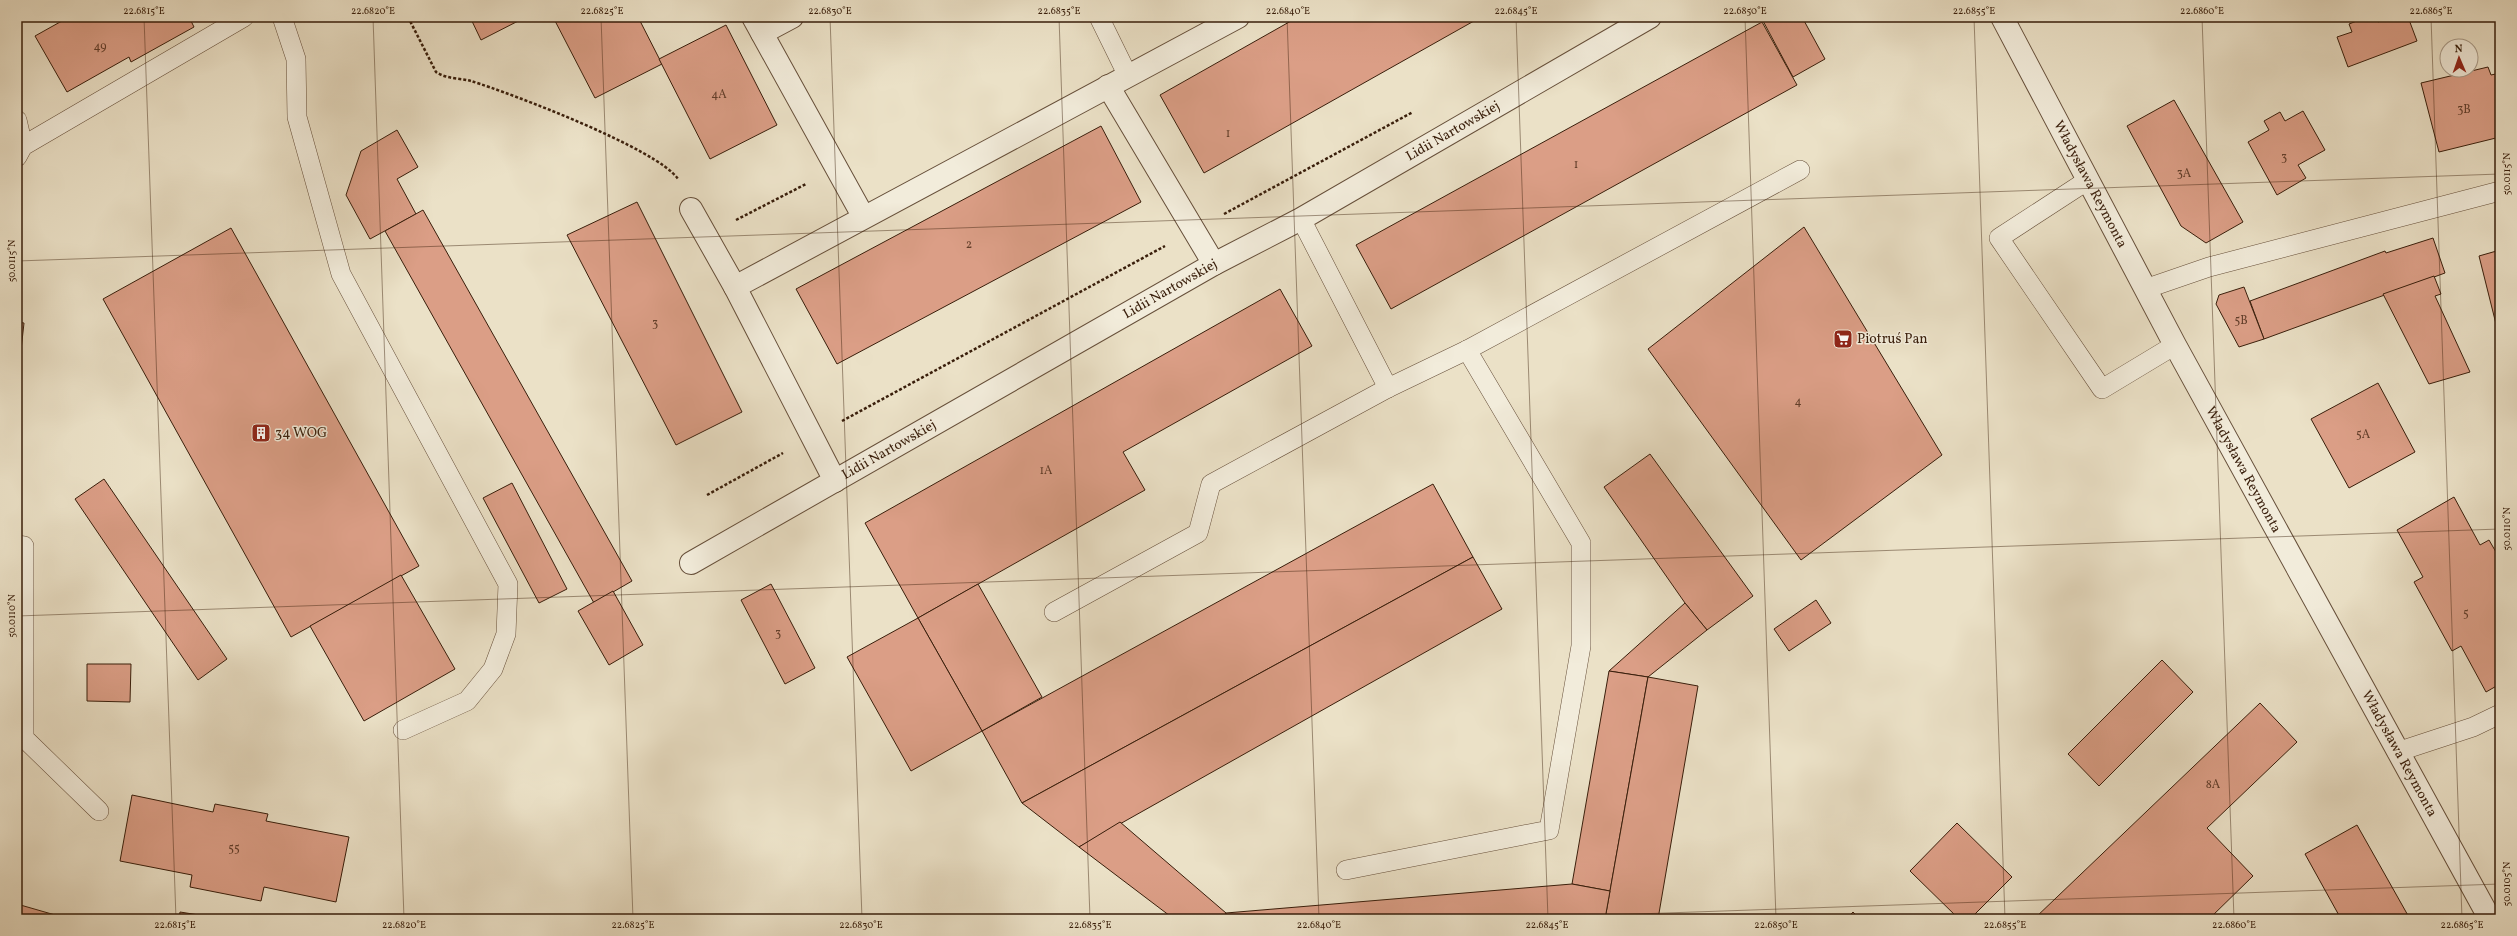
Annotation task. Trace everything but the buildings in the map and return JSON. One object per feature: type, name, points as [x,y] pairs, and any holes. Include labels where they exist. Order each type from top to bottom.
[{"type":"street","points":[[792,17],[758,25],[863,216]]},
{"type":"street","points":[[735,287],[863,216],[1238,17]]},
{"type":"street","name":"Lidii Nartowskiej","points":[[691,563],[1214,264],[1301,219],[1650,17]]},
{"type":"street","name":"Władysława Reymonta","points":[[2002,17],[2175,345],[2490,919]]},
{"type":"street","points":[[1108,86],[1214,264]]},
{"type":"street","points":[[691,209],[735,287],[835,481]]},
{"type":"lane","points":[[17,120],[20,151],[244,17]]},
{"type":"lane","points":[[282,17],[296,59],[297,117],[342,274],[508,584],[506,634],[493,669],[467,702],[403,730]]},
{"type":"lane","points":[[1098,17],[1128,76]]},
{"type":"lane","points":[[1054,612],[1198,533],[1211,484],[1388,388],[1467,350],[1800,170]]},
{"type":"lane","points":[[2088,180],[1999,238],[2102,389],[2175,345]]},
{"type":"lane","points":[[2145,289],[2209,267],[2500,191]]},
{"type":"lane","points":[[1301,219],[1388,388]]},
{"type":"lane","points":[[1346,870],[1549,830],[1581,646],[1581,543],[1467,350]]},
{"type":"lane","points":[[17,545],[24,546],[24,738],[99,811]]},
{"type":"lane","points":[[2397,752],[2473,727],[2500,714]]},
{"type":"path","points":[[408,17],[436,72],[441,75],[471,81],[583,123],[668,166],[692,200],[691,209]]},
{"type":"path","points":[[707,495],[1416,111]]},
{"type":"path","points":[[730,223],[808,183]]},
{"type":"place","name":"Piotruś Pan","points":[[1843,339]]},
{"type":"place","name":"34 WOG","points":[[261,433]]}]
